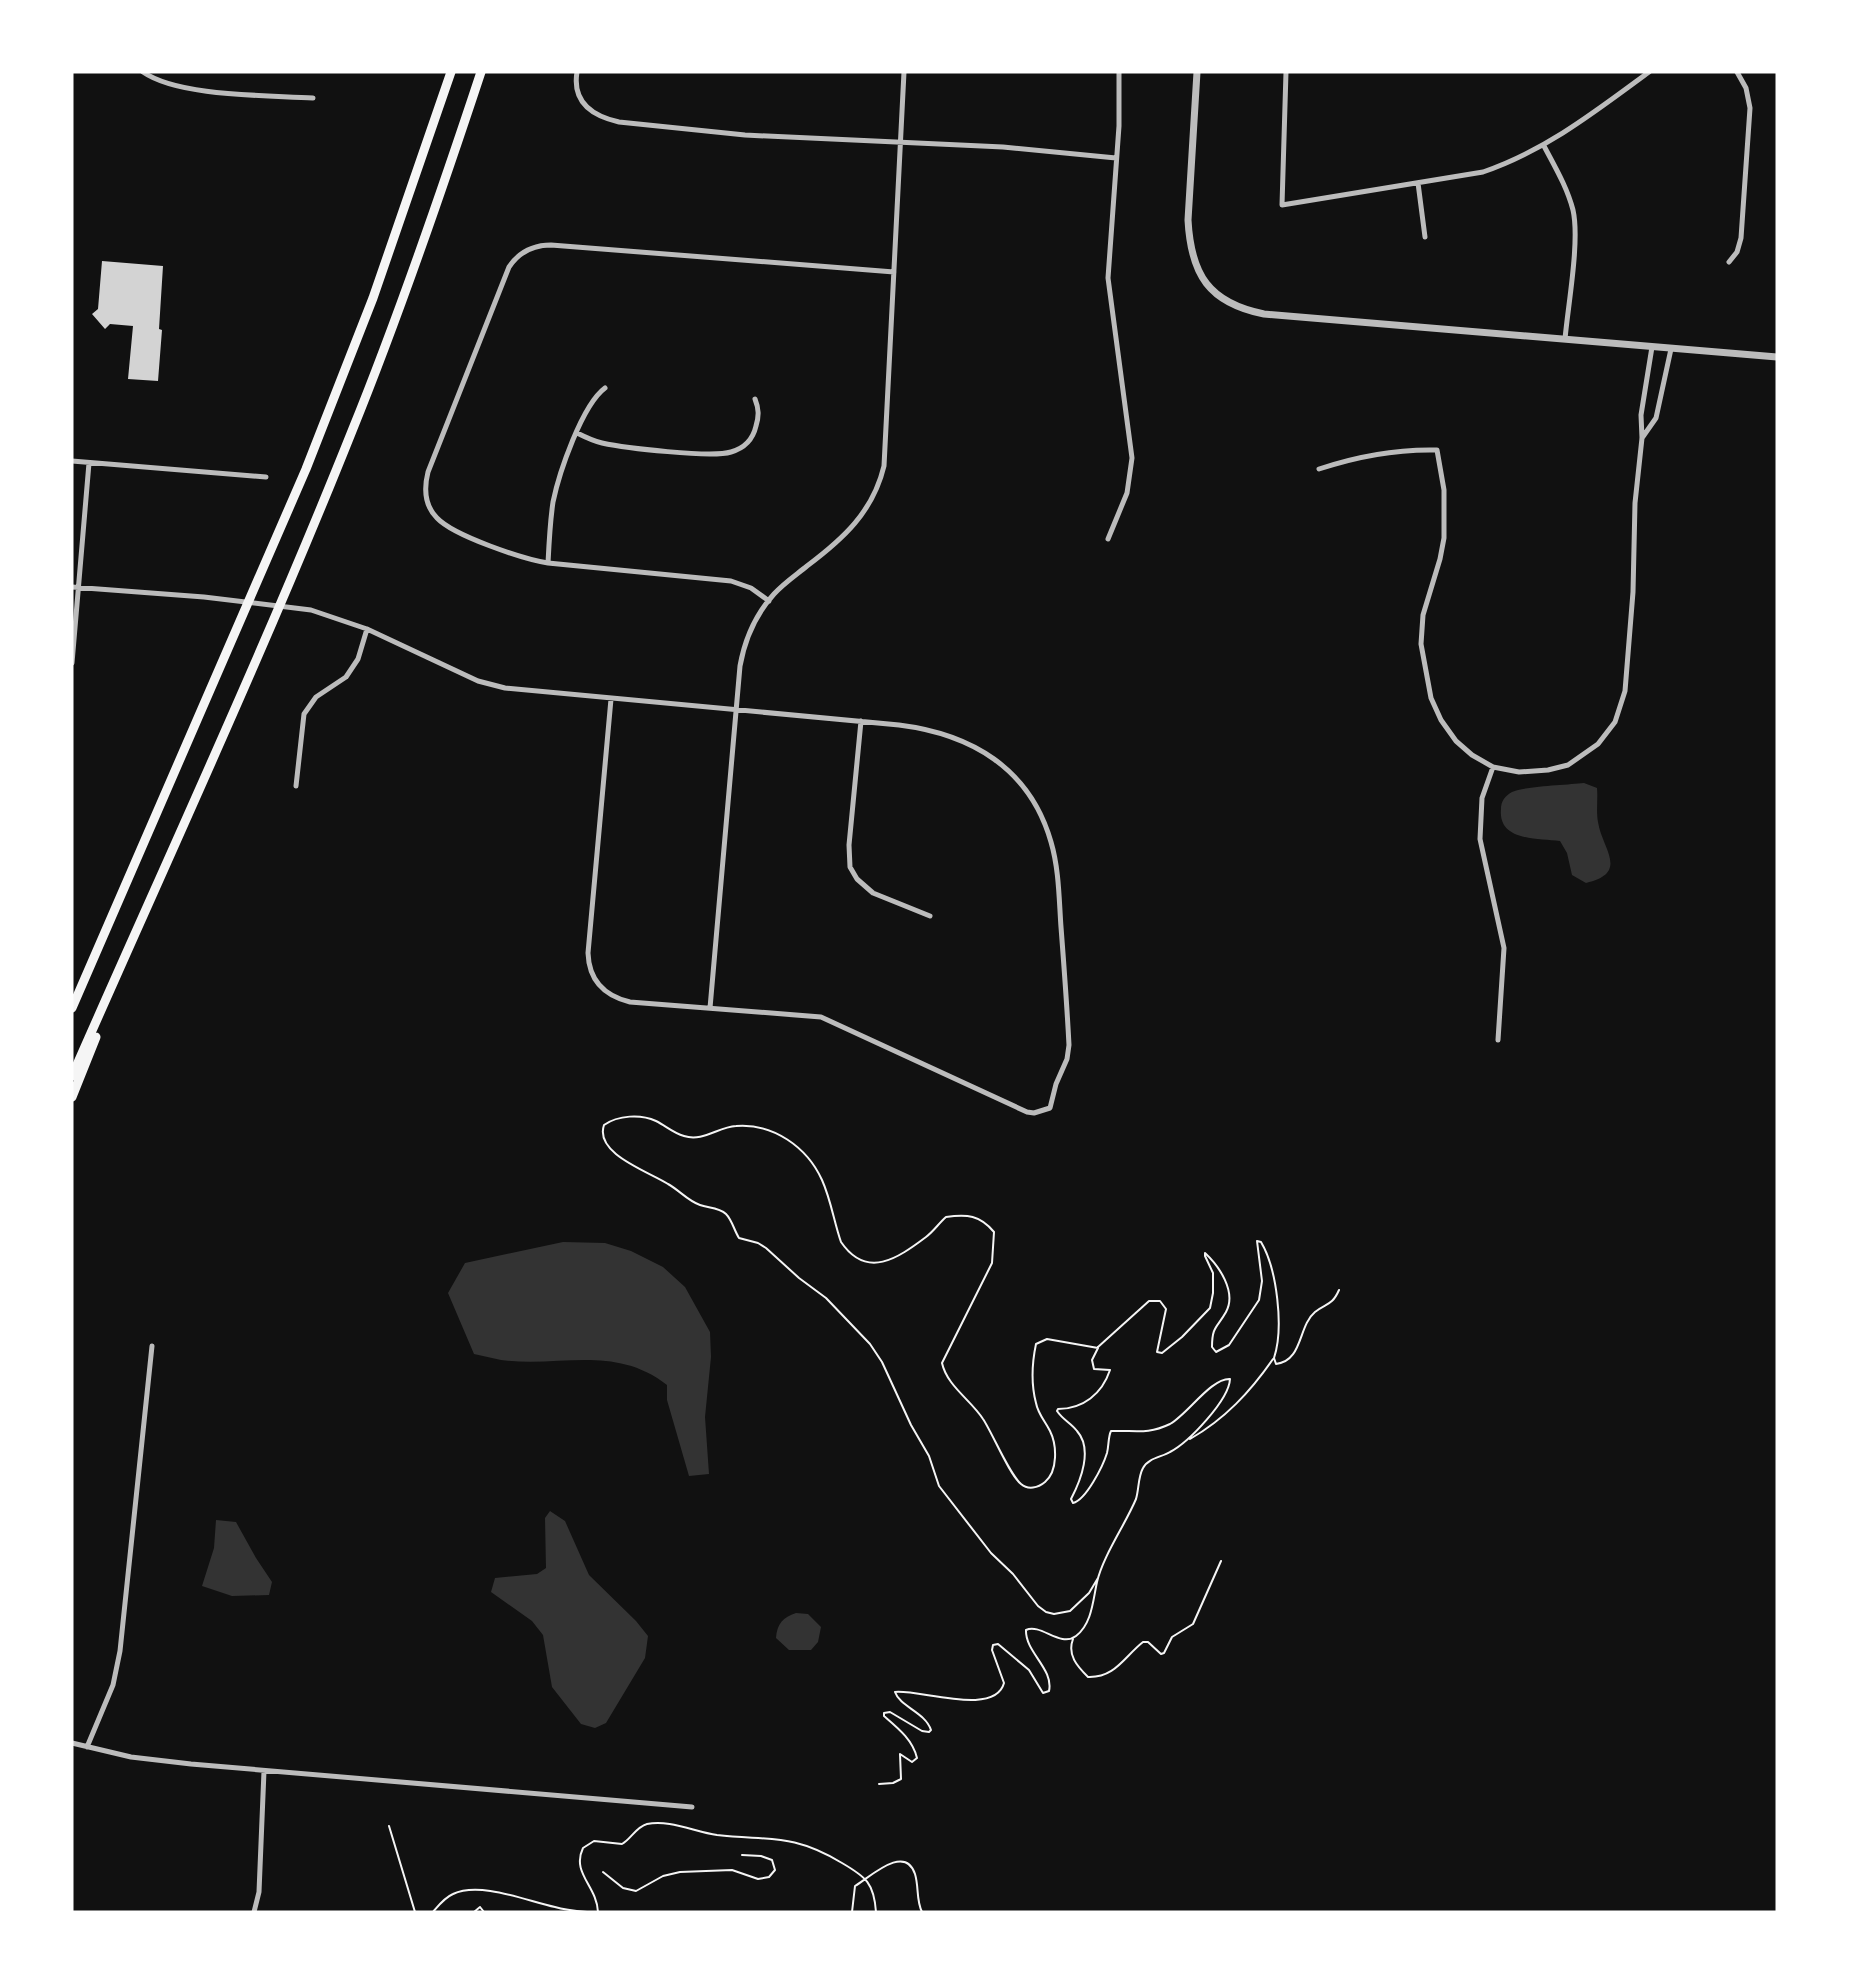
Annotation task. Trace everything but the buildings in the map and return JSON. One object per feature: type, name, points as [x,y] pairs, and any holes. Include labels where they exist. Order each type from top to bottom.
[{"type":"highway","points":[[72,1008],[321,434],[373,298],[451,72]]},
{"type":"highway","points":[[72,1076],[328,490],[425,238],[481,72]]},
{"type":"highway","points":[[72,1097],[137,929]]},
{"type":"highway","points":[[72,1002],[81,987]]},
{"type":"street","points":[[143,72],[171,86],[313,98]]},
{"type":"street","points":[[577,72],[576,90],[582,103],[592,112],[612,120],[745,135],[1051,150],[1116,158]]},
{"type":"street","points":[[710,1008],[740,666],[746,639],[769,601],[791,578],[857,524],[875,493],[882,473],[886,452],[904,72]]},
{"type":"street","points":[[1108,539],[1127,493],[1132,458],[1108,278],[1119,126],[1119,72]]},
{"type":"street","points":[[1197,72],[1189,240],[1203,278],[1226,302],[1264,314],[1777,357]]},
{"type":"street","points":[[1286,72],[1282,205],[1482,172],[1507,164],[1544,146],[1649,72]]},
{"type":"street","points":[[1730,262],[1737,252],[1741,238],[1750,108],[1746,88],[1737,72]]},
{"type":"street","points":[[1544,146],[1559,174],[1573,212],[1575,233],[1565,339]]},
{"type":"street","points":[[1418,183],[1425,237]]},
{"type":"street","points":[[769,601],[751,587],[731,581],[520,558],[448,526],[432,512],[425,493],[428,472],[509,267],[518,256],[536,246],[894,272]]},
{"type":"street","points":[[1319,469],[1386,452],[1437,450],[1444,490],[1444,538],[1423,615],[1421,644],[1431,698],[1441,720],[1456,741],[1472,755],[1493,766],[1519,772],[1548,771],[1568,765],[1598,744],[1615,722],[1625,691],[1633,592],[1635,503],[1642,438],[1641,415],[1652,348]]},
{"type":"street","points":[[1642,438],[1657,418],[1671,349]]},
{"type":"street","points":[[548,563],[553,502],[590,403],[605,388]]},
{"type":"street","points":[[577,433],[592,440],[624,446],[703,453],[730,452],[747,443],[755,432],[759,412],[755,400]]},
{"type":"street","points":[[72,461],[266,477]]},
{"type":"street","points":[[72,663],[89,463]]},
{"type":"street","points":[[72,587],[312,610],[367,629],[492,685],[861,721],[927,729],[961,739],[1002,765],[1017,780],[1041,815],[1056,862],[1069,1045],[1067,1059],[1056,1084],[1050,1108],[1034,1113],[1027,1112],[821,1017],[630,1002],[616,999],[599,986],[590,968],[588,953],[611,698]]},
{"type":"street","points":[[296,786],[304,714],[316,697],[346,677],[358,659],[367,629]]},
{"type":"street","points":[[861,721],[849,845],[850,867],[857,879],[873,894],[930,916]]},
{"type":"street","points":[[1493,766],[1482,798],[1480,839],[1504,948],[1498,1040]]},
{"type":"street","points":[[87,1747],[113,1685],[120,1651],[152,1346]]},
{"type":"street","points":[[72,1743],[131,1757],[264,1771],[692,1807]]},
{"type":"street","points":[[254,1912],[259,1892],[264,1771]]},
{"type":"path","points":[[1098,1348],[1047,1339],[1036,1344],[1032,1385],[1039,1413],[1051,1433],[1054,1462],[1052,1474],[1042,1484],[1028,1488],[1014,1475],[984,1420],[974,1405],[944,1373],[942,1363],[992,1264],[994,1232],[984,1221],[970,1215],[946,1217],[929,1235],[884,1263],[876,1264],[854,1256],[846,1249],[841,1242],[823,1182],[817,1171],[807,1158],[779,1133],[745,1125],[732,1126],[699,1138],[687,1138],[654,1120],[639,1117],[622,1118],[604,1125],[604,1138],[620,1158],[667,1183],[697,1204],[726,1213],[739,1238],[766,1248],[826,1298],[863,1336],[882,1362],[911,1425],[929,1456],[939,1486],[991,1553],[1046,1612],[1054,1614],[1070,1611],[1089,1593],[1135,1501],[1142,1469],[1154,1459],[1187,1441],[1208,1429],[1238,1404],[1274,1358],[1279,1339],[1276,1283],[1265,1248],[1259,1241],[1256,1242],[1262,1280],[1259,1300],[1224,1349],[1213,1351],[1212,1336],[1215,1326],[1227,1311],[1229,1289],[1224,1277],[1205,1253],[1213,1273],[1210,1308],[1182,1337],[1161,1353],[1157,1352],[1166,1308],[1160,1301],[1149,1301],[1098,1348],[1092,1360],[1094,1369],[1110,1370],[1103,1385],[1089,1401],[1074,1409],[1058,1409],[1062,1419],[1076,1429],[1084,1443],[1083,1467],[1071,1501],[1078,1502],[1095,1478],[1107,1452],[1111,1431],[1145,1433],[1158,1429],[1181,1418],[1218,1382],[1230,1379],[1223,1398],[1187,1441]]},
{"type":"path","points":[[1274,1358],[1274,1362],[1279,1364],[1289,1358],[1312,1315],[1328,1306],[1339,1290]]},
{"type":"path","points":[[1098,1578],[1091,1612],[1070,1646],[1079,1668],[1088,1677],[1113,1672],[1143,1642],[1148,1642],[1161,1654],[1164,1653],[1172,1637],[1193,1624],[1220,1561]]},
{"type":"path","points":[[879,1784],[893,1783],[901,1779],[900,1754],[912,1762],[917,1758],[908,1739],[884,1713],[890,1712],[922,1731],[932,1730],[928,1722],[898,1699],[895,1692],[959,1699],[995,1696],[1004,1683],[992,1650],[993,1646],[998,1644],[1029,1670],[1043,1693],[1048,1693],[1051,1685],[1027,1640],[1026,1630],[1035,1628],[1058,1638],[1073,1638]]},
{"type":"path","points":[[598,1912],[594,1891],[580,1869],[583,1848],[594,1841],[622,1844],[641,1826],[649,1824],[717,1835],[798,1842],[835,1859],[872,1885],[876,1912]]},
{"type":"path","points":[[389,1826],[415,1912]]},
{"type":"path","points":[[603,1872],[623,1888],[636,1891],[663,1876],[680,1872],[732,1870],[758,1879],[769,1877],[775,1870],[772,1860],[761,1856],[742,1855]]},
{"type":"path","points":[[852,1912],[855,1886],[887,1864],[898,1862],[908,1864],[914,1872],[917,1903],[922,1912]]},
{"type":"path","points":[[433,1912],[440,1902],[464,1890],[500,1893],[587,1912]]},
{"type":"path","points":[[474,1912],[480,1907],[484,1912]]},
{"type":"shaded area","points":[[1584,783],[1597,788],[1598,822],[1610,859],[1607,873],[1586,883],[1572,875],[1567,853],[1560,841],[1530,838],[1512,832],[1502,819],[1501,809],[1505,797],[1518,790]]},
{"type":"shaded area","points":[[563,1242],[605,1243],[631,1251],[663,1267],[685,1287],[710,1332],[711,1357],[705,1417],[709,1474],[689,1476],[667,1400],[667,1385],[647,1372],[607,1361],[523,1362],[474,1354],[448,1293],[465,1263]]},
{"type":"shaded area","points":[[550,1511],[565,1521],[589,1575],[648,1636],[645,1658],[606,1723],[595,1728],[581,1724],[552,1687],[543,1635],[532,1621],[491,1592],[495,1578],[537,1574],[546,1568],[545,1518]]},
{"type":"shaded area","points":[[216,1520],[236,1522],[272,1582],[269,1595],[232,1596],[202,1586],[214,1548]]},
{"type":"shaded area","points":[[796,1613],[808,1614],[821,1627],[818,1642],[811,1650],[789,1650],[776,1638],[782,1622]]}]
